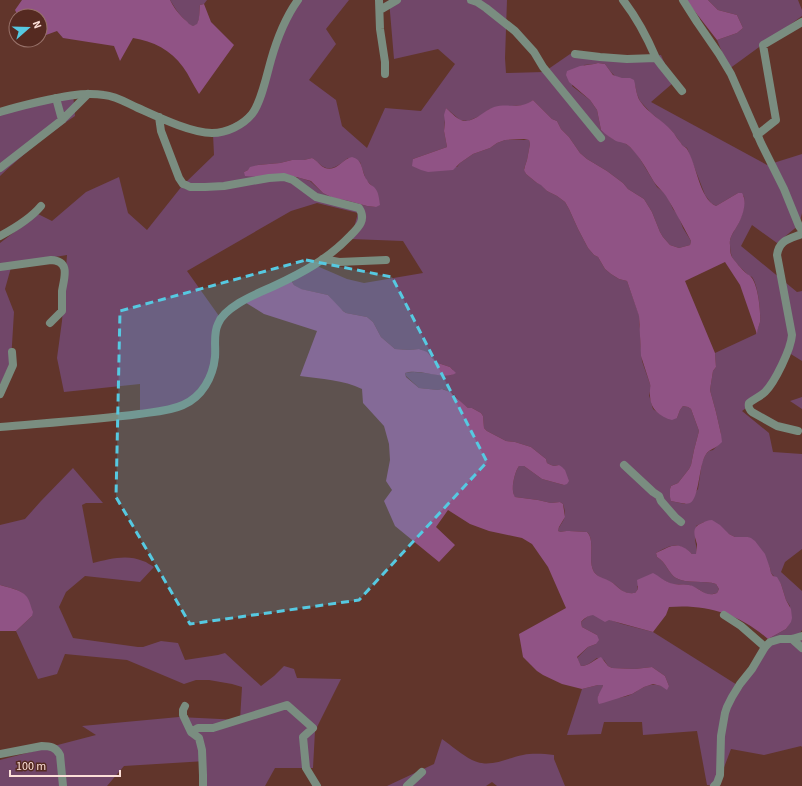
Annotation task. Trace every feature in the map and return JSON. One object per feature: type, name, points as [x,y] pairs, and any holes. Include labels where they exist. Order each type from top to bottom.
[{"type":"street","points":[[1,110],[64,96],[88,94],[106,95],[114,97],[159,117],[196,130],[212,133],[222,132],[233,128],[246,120],[257,107],[283,25],[298,0]]},
{"type":"street","points":[[379,0],[380,29],[385,62],[385,74]]},
{"type":"street","points":[[380,10],[397,0]]},
{"type":"street","points":[[471,0],[486,8],[515,31],[534,52],[543,67],[601,138]]},
{"type":"street","points":[[623,0],[640,24],[656,58],[682,91]]},
{"type":"street","points":[[683,0],[731,74],[757,135],[784,189],[802,230]]},
{"type":"street","points":[[757,135],[776,120],[763,45],[802,22]]},
{"type":"street","points":[[575,54],[620,58],[656,58]]},
{"type":"street","points":[[0,168],[62,120],[88,94]]},
{"type":"street","points":[[56,98],[62,120]]},
{"type":"street","points":[[0,427],[162,411],[187,404],[208,384],[212,374],[215,357],[215,333],[218,324],[226,313],[240,302],[298,274],[323,259],[340,247],[361,224],[362,217],[359,208],[316,198],[293,180],[284,177],[269,178],[224,186],[205,187],[183,184],[179,178],[161,131],[159,117]]},
{"type":"street","points":[[0,236],[36,212],[41,206]]},
{"type":"street","points":[[798,431],[777,426],[752,412],[749,406],[750,403],[765,392],[771,385],[792,342],[792,335],[776,255],[778,248],[784,241],[802,234]]},
{"type":"street","points":[[323,259],[338,262],[386,260]]},
{"type":"street","points":[[0,267],[51,260],[57,260],[61,264],[64,268],[65,276],[62,311],[50,323]]},
{"type":"street","points":[[0,394],[13,365],[12,352]]},
{"type":"street","points":[[624,464],[653,492],[660,496],[661,500],[681,522]]},
{"type":"street","points":[[724,615],[741,626],[765,647]]},
{"type":"street","points":[[714,786],[720,776],[721,736],[727,707],[740,684],[752,669],[765,647],[773,640],[802,636]]},
{"type":"street","points":[[792,638],[802,648]]},
{"type":"street","points":[[191,732],[198,728],[212,728],[287,705],[313,728],[303,737],[306,768],[317,786]]},
{"type":"street","points":[[185,706],[183,715],[191,732],[199,738],[202,750],[203,786]]},
{"type":"street","points":[[0,754],[42,746],[54,748],[60,755],[63,786]]},
{"type":"street","points":[[407,786],[422,772]]},
{"type":"highlighted area","points":[[306,260],[392,277],[487,462],[359,600],[190,624],[116,497],[120,311]]},
{"type":"shaded area","points":[[22,0],[170,0],[180,15],[193,26],[198,22],[200,5],[204,4],[211,22],[234,45],[199,94],[178,61],[161,47],[148,41],[133,38],[120,61],[114,46],[63,38],[57,31],[48,34],[48,8],[16,8]]},
{"type":"shaded area","points":[[170,0],[207,0],[204,4],[200,5],[198,23],[197,25],[193,26],[189,25],[180,15]]},
{"type":"shaded area","points":[[302,0],[349,0],[326,29],[336,44],[309,80],[336,100],[342,126],[367,148],[385,108],[421,111],[455,64],[438,49],[394,59],[389,0],[507,0],[505,58],[506,73],[544,72],[573,52],[604,57],[661,55],[673,83],[651,102],[767,165],[802,154],[802,213],[799,225],[777,243],[752,225],[741,246],[797,292],[802,291],[802,361],[786,351],[765,394],[742,411],[769,433],[773,452],[802,454],[802,549],[785,562],[781,572],[802,591],[802,630],[798,636],[802,641],[802,747],[764,755],[731,749],[717,786],[707,785],[697,731],[643,735],[642,722],[604,722],[601,734],[567,735],[582,689],[603,685],[598,696],[619,698],[628,696],[643,687],[654,685],[665,687],[669,686],[665,676],[652,667],[635,669],[612,668],[608,666],[604,660],[597,658],[588,665],[581,666],[577,658],[588,647],[596,644],[597,635],[582,627],[581,622],[588,616],[593,614],[622,624],[653,632],[742,688],[768,639],[786,629],[788,626],[790,606],[786,600],[781,584],[771,573],[762,551],[748,537],[735,537],[704,522],[696,526],[696,554],[692,554],[678,546],[671,546],[656,553],[657,557],[676,578],[685,581],[716,584],[719,589],[717,593],[709,595],[689,585],[671,584],[663,580],[637,586],[638,589],[635,593],[627,593],[622,591],[613,583],[596,574],[592,567],[591,540],[587,532],[558,531],[565,517],[563,504],[560,502],[551,503],[515,497],[513,482],[519,466],[524,466],[542,479],[564,485],[559,465],[554,466],[547,463],[546,459],[531,447],[506,441],[487,431],[484,428],[483,416],[481,413],[472,408],[468,408],[453,394],[443,389],[438,390],[419,388],[406,376],[405,373],[418,372],[452,375],[453,370],[450,367],[438,363],[419,349],[395,349],[381,337],[373,322],[367,317],[346,313],[339,308],[328,295],[300,289],[292,282],[317,266],[347,279],[364,283],[423,273],[403,241],[351,239],[358,213],[317,203],[291,211],[187,271],[219,316],[212,371],[187,403],[140,412],[140,384],[64,392],[57,358],[62,321],[67,255],[12,264],[5,289],[14,312],[11,361],[0,385],[0,243],[38,214],[52,221],[86,192],[119,177],[128,213],[147,230],[182,186],[214,155],[213,134],[241,120],[252,109],[291,11]],"holes":[[[598,63],[605,64],[616,77],[626,78],[635,85],[640,101],[672,131],[683,146],[687,148],[705,195],[711,203],[716,206],[738,193],[744,196],[742,215],[730,240],[730,250],[733,259],[747,274],[752,277],[754,281],[759,299],[760,322],[756,334],[715,353],[716,367],[713,371],[710,390],[721,434],[721,442],[713,450],[706,454],[702,462],[698,489],[685,504],[671,501],[670,489],[671,486],[678,483],[691,465],[699,431],[691,409],[683,406],[677,418],[661,415],[653,409],[649,395],[651,388],[642,361],[639,315],[627,281],[619,279],[605,269],[598,257],[588,248],[565,202],[547,191],[541,184],[537,183],[526,174],[524,169],[530,144],[529,140],[505,140],[490,148],[473,154],[460,163],[457,167],[413,159],[447,147],[444,131],[446,108],[460,120],[468,121],[496,107],[527,105],[533,100],[552,119],[557,121],[561,129],[569,137],[580,153],[607,171],[623,183],[628,189],[644,199],[652,212],[660,232],[670,245],[679,248],[690,245],[691,241],[666,194],[657,187],[637,154],[629,146],[623,142],[613,139],[601,130],[597,110],[590,100],[572,86],[584,65]],[[312,158],[326,168],[333,168],[348,158],[360,162],[366,180],[372,186],[376,207],[335,199],[323,193],[310,181],[300,178],[244,172],[258,165]]]},
{"type":"shaded area","points":[[686,0],[708,0],[718,10],[737,15],[743,28],[737,33],[717,40]]},
{"type":"shaded area","points":[[708,0],[798,0],[802,10],[802,16],[729,69],[717,40],[737,33],[743,28],[737,15],[718,10]]},
{"type":"shaded area","points":[[598,63],[605,64],[613,75],[634,80],[638,96],[643,105],[673,132],[682,145],[687,149],[702,189],[710,202],[716,206],[738,193],[742,193],[744,197],[744,210],[731,238],[730,251],[731,256],[747,274],[751,276],[756,286],[760,317],[757,334],[740,285],[725,262],[685,281],[715,353],[716,367],[713,371],[710,390],[722,442],[706,454],[701,467],[695,495],[693,500],[688,504],[671,501],[670,489],[671,486],[678,483],[691,465],[699,431],[691,409],[683,406],[677,418],[672,420],[660,415],[654,409],[650,401],[650,384],[641,356],[639,316],[627,281],[619,279],[605,269],[598,257],[588,248],[565,202],[547,191],[526,174],[524,170],[530,144],[529,140],[505,140],[497,143],[490,148],[473,154],[453,170],[428,172],[412,166],[413,159],[447,147],[444,131],[444,115],[446,108],[458,118],[466,121],[474,119],[494,107],[519,106],[533,100],[552,119],[557,121],[561,129],[569,137],[580,153],[623,183],[628,189],[644,199],[652,212],[660,232],[670,245],[679,248],[690,245],[691,241],[665,194],[655,184],[637,155],[628,145],[616,141],[601,130],[597,110],[590,100],[569,82],[566,75],[567,71],[580,66]]},
{"type":"shaded area","points":[[73,93],[75,116],[36,144],[0,176],[0,114]]},
{"type":"shaded area","points":[[352,157],[359,161],[367,181],[377,191],[380,205],[376,207],[367,206],[335,199],[323,193],[311,181],[292,176],[245,176],[244,172],[250,167],[258,165],[312,158],[325,168],[329,169],[336,167],[348,158]]},
{"type":"shaded area","points":[[290,279],[294,285],[301,289],[328,295],[346,313],[367,317],[373,322],[381,337],[395,349],[419,349],[427,352],[438,363],[450,367],[456,373],[445,376],[418,372],[405,373],[406,377],[419,388],[442,389],[450,392],[468,408],[472,408],[481,413],[483,416],[484,428],[487,431],[506,441],[531,447],[546,459],[547,463],[562,467],[565,470],[569,481],[564,485],[542,479],[524,466],[519,466],[514,478],[513,493],[515,497],[551,503],[560,502],[563,504],[565,517],[558,531],[587,532],[591,540],[592,567],[598,576],[628,593],[635,593],[638,589],[637,580],[653,573],[672,584],[693,586],[709,594],[717,593],[719,589],[716,584],[685,581],[676,578],[657,557],[656,553],[670,547],[678,546],[683,547],[692,554],[696,554],[697,544],[694,533],[695,528],[712,520],[735,537],[748,537],[755,541],[765,554],[771,573],[773,576],[777,577],[781,584],[786,600],[791,609],[791,622],[786,629],[768,639],[757,630],[734,617],[722,612],[696,607],[669,607],[666,615],[653,632],[609,620],[605,622],[593,615],[586,617],[581,622],[582,627],[597,635],[599,640],[596,644],[588,647],[577,657],[581,666],[601,657],[608,666],[612,668],[635,669],[652,667],[665,676],[669,686],[667,690],[661,686],[653,684],[632,694],[599,704],[598,697],[603,685],[582,689],[562,684],[537,671],[523,657],[519,634],[566,608],[548,567],[532,544],[522,538],[489,531],[470,524],[448,510],[436,527],[455,545],[439,562],[395,526],[384,501],[392,490],[386,481],[390,460],[389,444],[384,426],[363,403],[362,389],[340,382],[300,376],[317,331],[264,314],[243,301]]},
{"type":"shaded area","points":[[802,397],[802,409],[790,401]]},
{"type":"shaded area","points":[[73,468],[103,503],[86,503],[82,505],[93,563],[118,558],[131,558],[144,561],[154,567],[140,582],[85,576],[66,592],[59,607],[73,638],[138,647],[143,647],[161,641],[178,643],[185,660],[225,653],[261,686],[284,666],[294,669],[297,678],[341,679],[315,731],[313,768],[275,768],[265,786],[201,786],[206,761],[124,766],[107,786],[0,786],[0,760],[96,735],[82,726],[179,717],[240,720],[242,687],[209,680],[196,680],[184,684],[127,660],[65,654],[57,674],[38,679],[16,631],[32,616],[29,601],[23,593],[0,585],[0,525],[25,519]]},
{"type":"shaded area","points":[[0,585],[22,592],[30,602],[33,612],[32,616],[16,631],[0,631]]},
{"type":"shaded area","points":[[442,739],[468,758],[485,763],[498,762],[527,754],[554,755],[554,759],[565,786],[497,786],[492,782],[486,786],[387,786],[434,764]]}]
